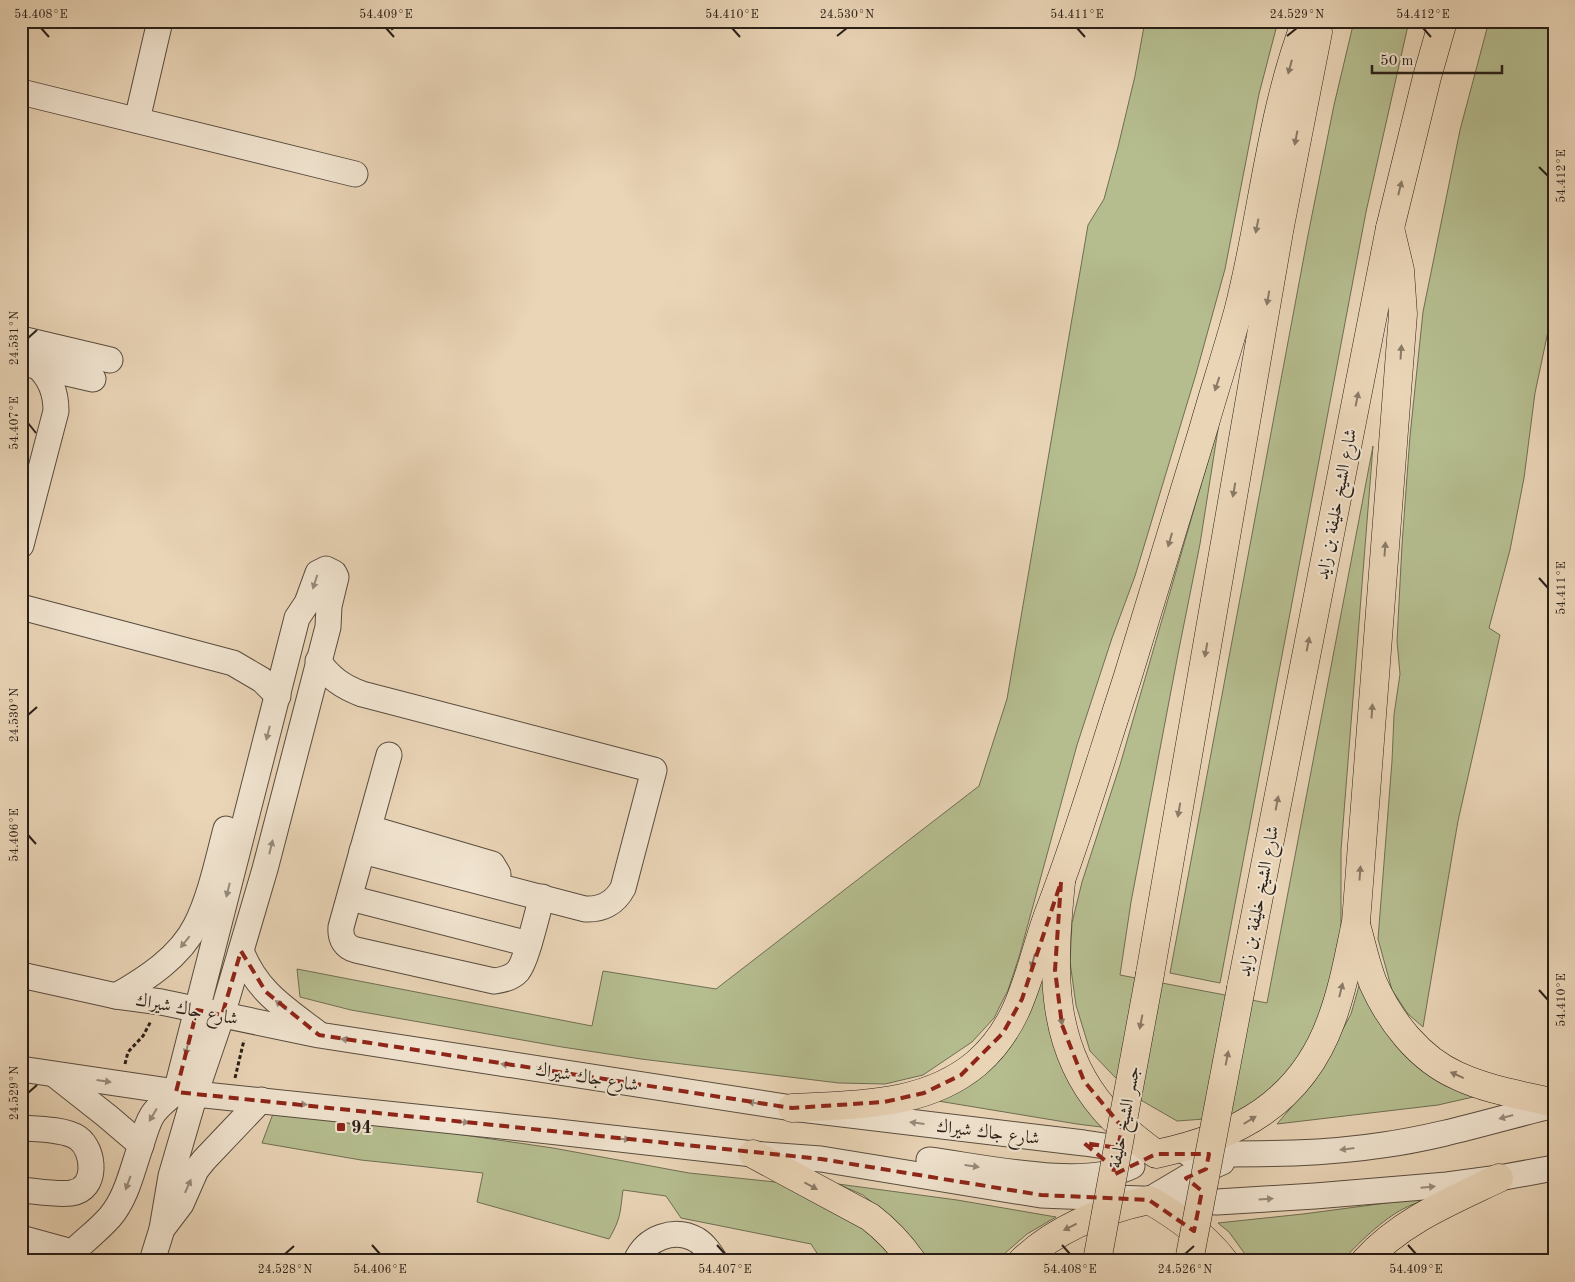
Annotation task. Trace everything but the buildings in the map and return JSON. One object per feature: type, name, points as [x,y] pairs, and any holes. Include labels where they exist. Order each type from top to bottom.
[{"type":"highway","points":[[792,1108],[904,1098],[924,1093],[943,1085],[961,1075],[977,1062],[1004,1034],[1018,1008],[1156,590],[1222,368],[1247,273],[1284,89],[1306,21]]},
{"type":"highway","name":"جسر الشيخ خليفة","points":[[1097,1261],[1150,974],[1280,226],[1320,21]]},
{"type":"highway","name":"شارع الشيخ خليفة بن زايد","points":[[1189,1261],[1390,228],[1427,77],[1443,21]]},
{"type":"highway","points":[[1061,882],[1055,943],[1055,970],[1062,1025],[1068,1047],[1077,1068],[1103,1108],[1128,1133],[1156,1154],[1203,1142],[1244,1124],[1280,1099],[1315,1055],[1331,1023],[1342,986],[1356,922],[1403,314],[1400,270],[1390,228]]},
{"type":"highway","points":[[1356,922],[1366,962],[1381,1000],[1391,1017],[1416,1046],[1445,1070],[1460,1077],[1554,1104]]},
{"type":"highway","points":[[753,1154],[870,1217],[891,1235],[912,1261]]},
{"type":"highway","points":[[1365,1261],[1389,1238],[1427,1212],[1499,1178]]},
{"type":"highway","points":[[1022,1261],[1045,1242],[1084,1220],[1127,1204],[1149,1200],[1169,1211],[1188,1225],[1224,1261]]},
{"type":"street","points":[[138,120],[160,21]]},
{"type":"street","points":[[21,92],[355,174]]},
{"type":"street","points":[[21,339],[110,360]]},
{"type":"street","points":[[29,364],[93,378],[88,384],[68,397],[56,412]]},
{"type":"street","points":[[21,545],[56,412],[56,402],[48,378],[29,364]]},
{"type":"street","points":[[21,1238],[68,1256],[110,1217],[129,1182],[150,1118],[156,1108],[185,1093],[222,1015],[265,870],[328,627],[329,606],[336,582],[334,573],[326,569],[318,573],[307,603],[297,618],[197,1010],[185,1093],[162,1229],[152,1261]]},
{"type":"street","points":[[21,606],[233,663],[262,680],[278,696]]},
{"type":"street","points":[[233,663],[255,662],[288,655]]},
{"type":"street","points":[[318,661],[326,673],[337,682],[362,694],[654,770],[623,888],[619,895],[608,905],[593,909],[496,886],[498,874],[495,867],[489,863],[366,840]]},
{"type":"street","points":[[304,716],[318,706],[334,699],[362,694]]},
{"type":"street","points":[[389,756],[340,932],[343,942],[347,946],[356,950],[494,981],[507,978],[519,970],[525,958],[542,897]]},
{"type":"street","points":[[116,996],[149,976],[164,964],[190,936],[202,912],[233,806],[243,787],[258,772]]},
{"type":"street","points":[[350,898],[529,944]]},
{"type":"street","points":[[241,951],[251,973],[266,992],[320,1035]]},
{"type":"street","name":"شارع جاك شيراك","points":[[21,975],[116,996],[161,1002],[320,1035],[792,1108],[1084,1143],[1156,1154],[1317,1152],[1384,1145],[1430,1136],[1554,1104]]},
{"type":"street","points":[[21,1069],[185,1093],[753,1154],[821,1159],[1041,1195],[1217,1202],[1381,1191],[1499,1178],[1554,1168]]},
{"type":"street","points":[[53,1074],[141,1145]]},
{"type":"street","points":[[162,1229],[181,1204],[196,1170],[261,1100]]},
{"type":"street","points":[[21,1128],[66,1133],[79,1139],[87,1149],[91,1172],[89,1180],[84,1186],[72,1194],[21,1190]]},
{"type":"street","points":[[1084,1143],[1149,1200]]},
{"type":"street","points":[[821,1159],[840,1150],[851,1149],[1043,1175],[1080,1177],[1119,1172],[1156,1154],[1217,1202]]},
{"type":"street","points":[[1149,1200],[1186,1178],[1241,1154]]},
{"type":"street","points":[[636,1261],[649,1242],[668,1234],[678,1234],[696,1240],[704,1246],[715,1261]]},
{"type":"path","points":[[387,21],[394,32]]},
{"type":"path","points":[[120,1084],[128,1052],[143,1036],[161,1002]]},
{"type":"path","points":[[231,1097],[244,1039]]},
{"type":"highlighted area","points":[[1061,882],[1055,970],[1062,1025],[1084,1081],[1122,1127],[1118,1148],[1084,1143],[1114,1168],[1113,1175],[1156,1154],[1209,1154],[1206,1169],[1186,1178],[1202,1191],[1194,1231],[1149,1200],[1041,1195],[821,1159],[176,1092],[197,1010],[222,1015],[241,951],[266,992],[319,1035],[792,1108],[884,1102],[924,1093],[961,1075],[1003,1033],[1022,999]]},
{"type":"green space","points":[[1145,21],[1278,21],[1259,94],[1225,269],[1196,374],[1135,576],[1112,638],[1077,745],[1019,957],[1008,990],[994,1018],[972,1042],[923,1075],[885,1084],[839,1083],[641,1059],[562,1047],[351,1010],[300,997],[297,969],[592,1026],[603,971],[716,989],[979,786],[1007,699],[1088,225],[1104,199],[1135,76]]},
{"type":"green space","points":[[1354,21],[1409,21],[1366,212],[1220,983],[1170,973],[1308,235],[1334,105]]},
{"type":"green space","points":[[1489,21],[1554,21],[1554,303],[1535,393],[1524,478],[1510,550],[1489,628],[1500,635],[1458,821],[1423,1027],[1408,1014],[1392,990],[1378,939],[1394,715],[1400,674],[1397,641],[1402,545],[1410,436],[1423,312],[1460,130]]},
{"type":"green space","points":[[1219,423],[1200,544],[1131,902],[1120,975],[1267,1003],[1373,446],[1341,850],[1341,948],[1334,986],[1299,1061],[1246,1116],[1177,1121],[1132,1095],[1090,1051],[1076,1005],[1070,962],[1072,923],[1082,882],[1120,765]]},
{"type":"green space","points":[[1041,968],[1109,1128],[932,1100],[968,1070]]},
{"type":"green space","points":[[1363,972],[1387,1017],[1495,1092],[1438,1105],[1277,1124],[1317,1077],[1351,1014]]},
{"type":"green space","points":[[274,1111],[553,1148],[689,1173],[785,1183],[823,1194],[905,1261],[822,1261],[811,1244],[681,1218],[666,1196],[623,1190],[616,1226],[609,1239],[477,1202],[483,1173],[361,1160],[262,1143]]},
{"type":"green space","points":[[838,1184],[957,1200],[1056,1217],[1027,1234],[996,1261],[927,1261],[902,1227],[863,1195]]},
{"type":"green space","points":[[1432,1197],[1406,1207],[1379,1225],[1343,1261],[1250,1261],[1229,1232],[1218,1223],[1303,1214]]},
{"type":"place","name":"94","points":[[341,1127]]}]
